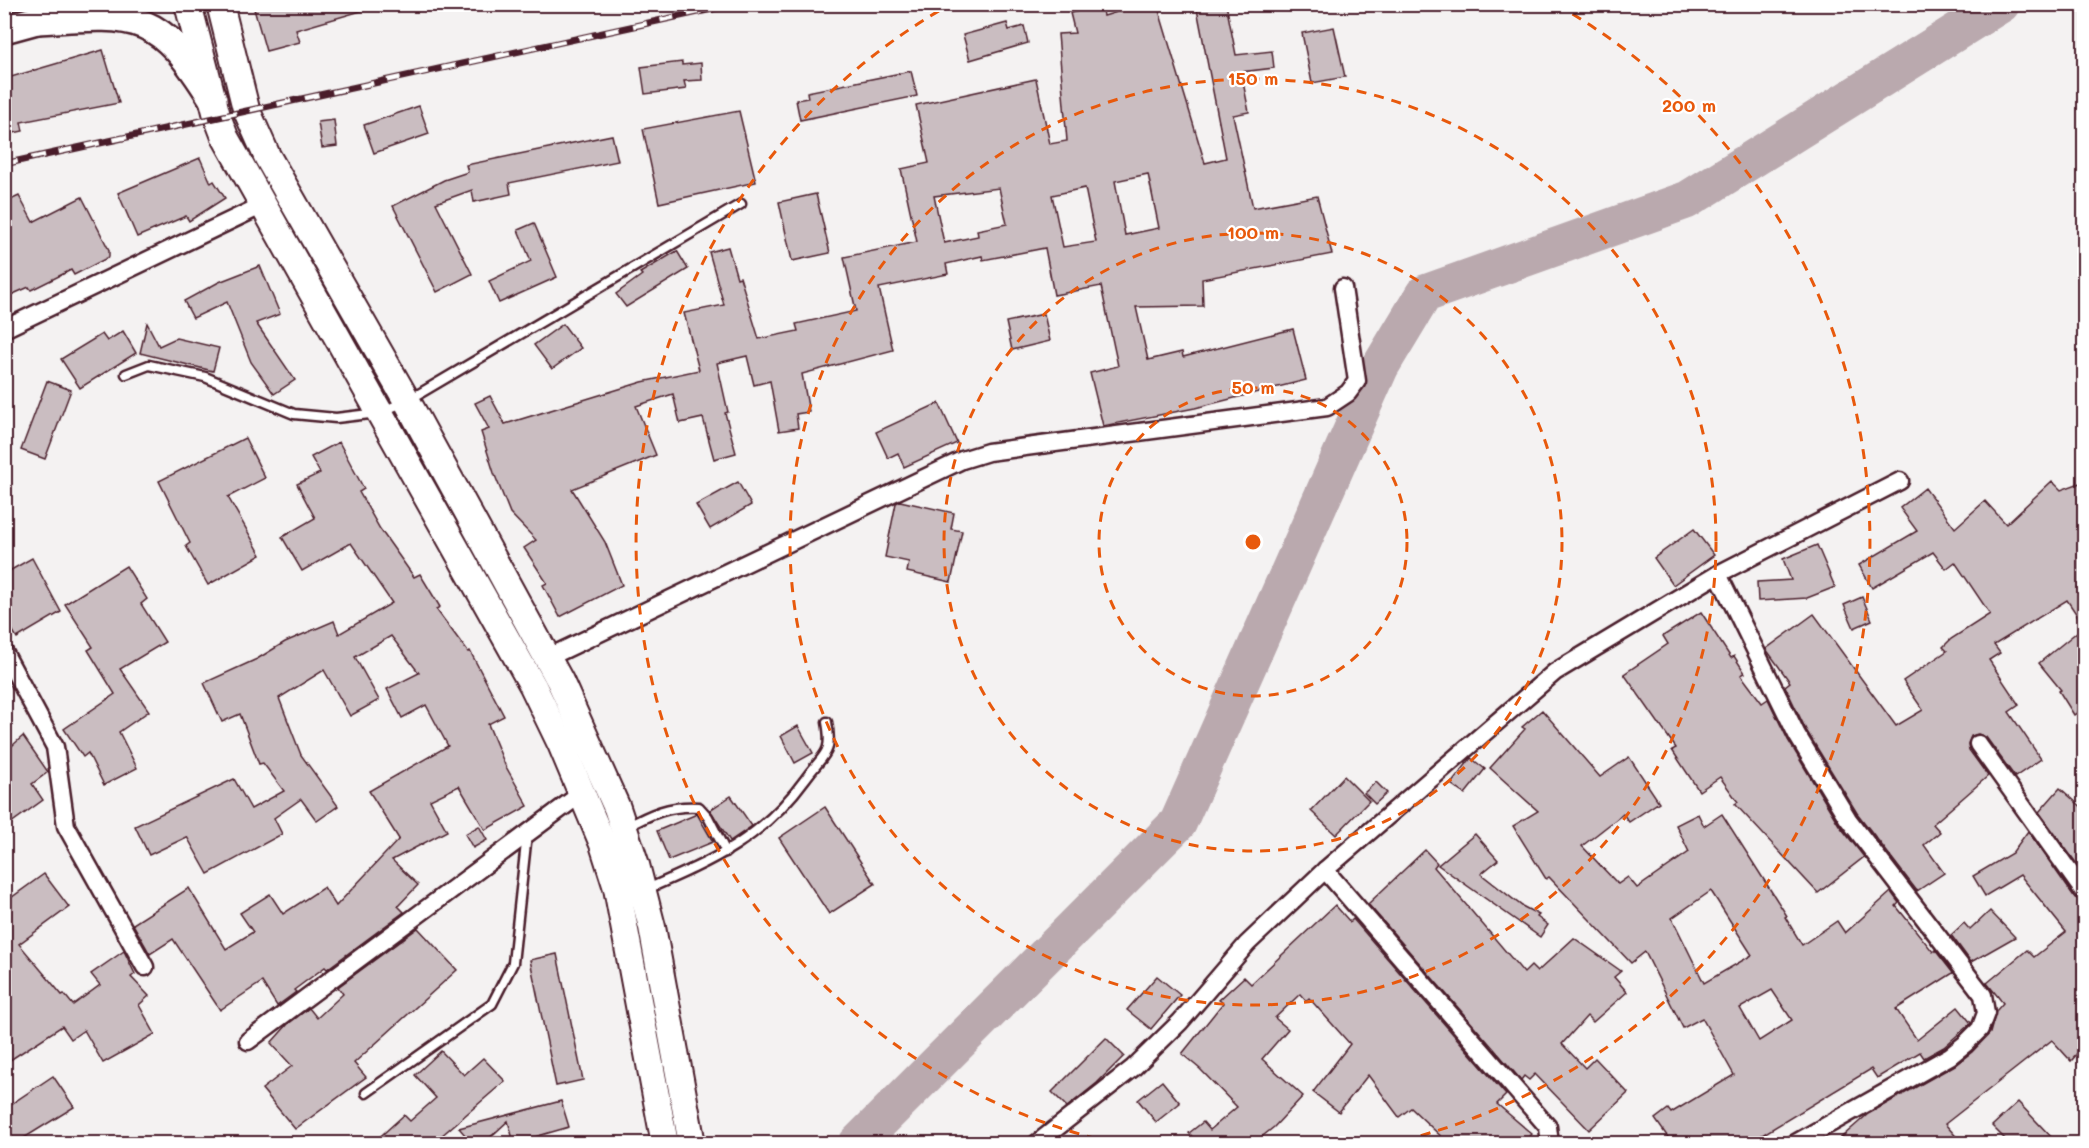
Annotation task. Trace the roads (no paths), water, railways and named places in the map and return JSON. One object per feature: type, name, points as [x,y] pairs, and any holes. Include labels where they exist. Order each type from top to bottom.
[{"type":"highway","points":[[4,29],[94,4]]},
{"type":"highway","points":[[38,20],[112,16],[135,21],[152,28],[169,39],[182,52],[213,99]]},
{"type":"main road","points":[[188,4],[225,137],[533,686],[603,844],[631,894],[692,1143]]},
{"type":"main road","points":[[220,4],[236,74],[255,131],[407,401],[547,657],[594,753],[624,828],[665,1143]]},
{"type":"street","points":[[4,329],[263,205]]},
{"type":"street","points":[[547,657],[962,460],[988,452],[1326,407],[1348,393],[1357,381],[1343,288]]},
{"type":"street","points":[[1036,1143],[1133,1068],[1180,1022],[1247,944],[1325,870],[1555,672],[1718,574],[1900,482]]},
{"type":"street","points":[[1718,574],[1797,735],[1848,819],[1983,995],[1986,1013],[1980,1029],[1950,1056],[1794,1143]]},
{"type":"street","points":[[4,652],[55,747],[66,826],[145,967]]},
{"type":"street","points":[[1978,744],[2085,892]]},
{"type":"street","points":[[248,1041],[582,793]]},
{"type":"street","points":[[1325,870],[1548,1127],[1550,1143]]},
{"type":"lane","points":[[126,374],[149,365],[205,376],[294,414],[336,418],[378,413],[407,401],[741,204]]},
{"type":"lane","points":[[631,894],[726,852],[756,833],[787,804],[828,753],[831,741],[827,722]]},
{"type":"lane","points":[[624,828],[657,811],[681,806],[699,807],[708,818],[726,852]]},
{"type":"lane","points":[[366,1093],[492,1004],[513,963],[527,834]]},
{"type":"waterway","points":[[857,1144],[1178,823],[1380,367],[1424,294],[1687,200],[2001,4]]},
{"type":"railway","points":[[4,164],[735,4]]}]
